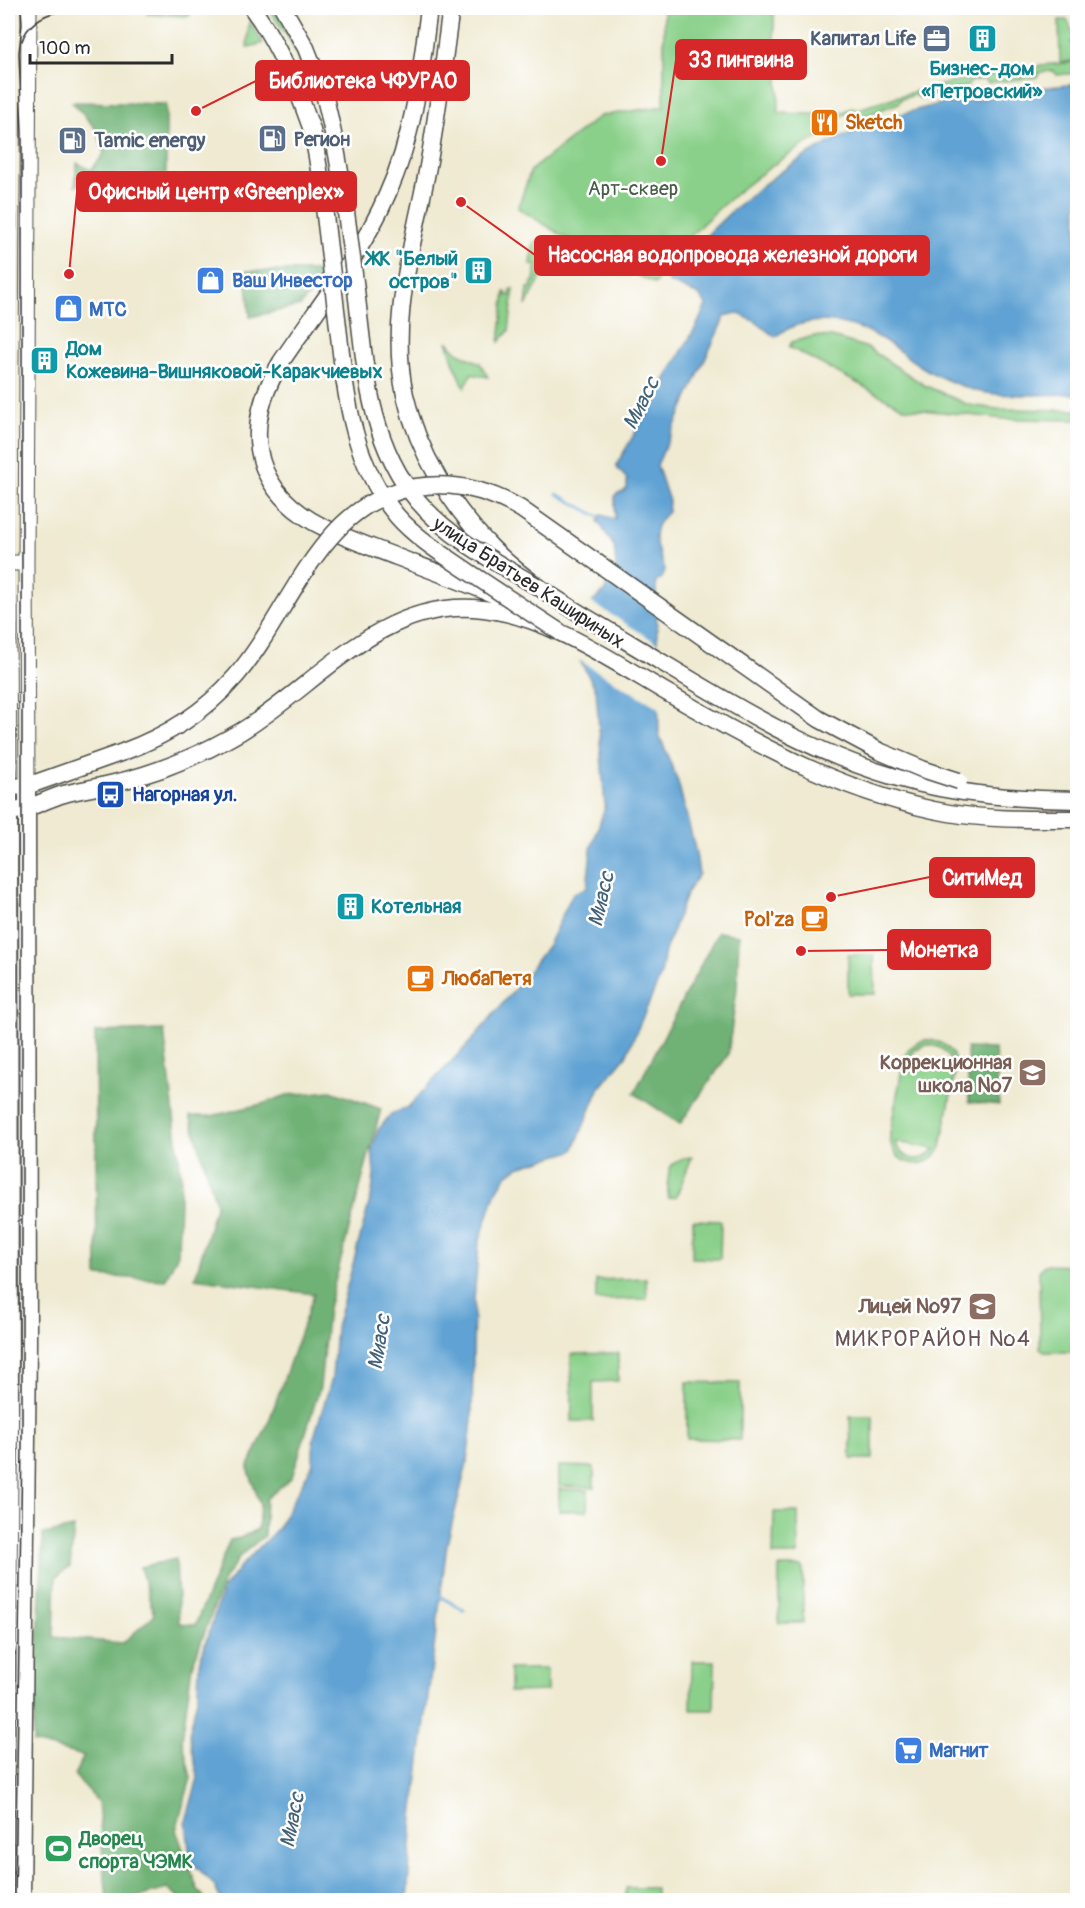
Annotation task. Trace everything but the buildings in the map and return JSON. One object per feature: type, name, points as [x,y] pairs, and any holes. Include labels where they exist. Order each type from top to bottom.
[{"type":"main road","points":[[22,1900],[28,1332],[26,563],[29,8]]},
{"type":"main road","name":"улица Братьев Кашириных","points":[[252,8],[282,56],[312,130],[348,406],[359,450],[368,471],[382,497],[398,518],[420,538],[560,632],[797,764],[859,790],[890,800],[948,813],[1018,820],[1077,819]]},
{"type":"main road","name":"улица Братьев Кашириных","points":[[283,8],[306,48],[324,94],[342,184],[370,392],[383,443],[418,501],[437,521],[467,544],[724,699],[806,743],[867,769],[916,783],[955,786]]},
{"type":"main road","points":[[429,8],[419,87],[408,137],[388,194],[363,240],[270,382],[261,403],[258,450],[268,475],[278,491],[298,511],[313,521],[520,606]]},
{"type":"main road","points":[[451,8],[442,85],[404,280],[399,338],[401,369],[410,412],[422,447],[452,499],[493,549],[540,588]]},
{"type":"main road","points":[[8,216],[8,228]]},
{"type":"main road","points":[[9,787],[27,786],[123,752],[181,725],[204,708],[235,678],[257,649],[322,548],[352,515],[372,502],[402,490],[425,485],[447,485],[492,494],[532,515],[783,695],[839,730],[890,756],[955,786],[1011,798],[1077,800]]},
{"type":"main road","points":[[8,563],[26,563]]},
{"type":"main road","points":[[8,812],[15,812],[81,789],[108,785],[159,770],[212,747],[268,713],[365,640],[405,619],[435,611],[472,608],[508,614],[560,632]]},
{"type":"main road","points":[[8,626],[10,1332],[8,1648]]},
{"type":"main road","points":[[10,1332],[28,1332]]},
{"type":"green space","points":[[172,8],[192,8],[189,16],[146,14]]},
{"type":"green space","points":[[268,8],[276,8],[305,62],[300,63],[291,42]]},
{"type":"green space","name":"Арт-сквер","points":[[664,8],[774,8],[774,60],[779,63],[779,113],[835,115],[852,108],[859,109],[923,89],[989,75],[1033,69],[1041,65],[1077,62],[1077,73],[1057,75],[1054,71],[1040,72],[1037,77],[988,83],[984,79],[970,82],[968,86],[919,98],[915,95],[901,99],[899,103],[861,117],[852,116],[851,112],[836,118],[840,126],[815,139],[763,173],[712,215],[670,261],[655,284],[563,236],[518,208],[531,170],[600,116],[664,106]]},
{"type":"green space","points":[[1059,20],[1067,20],[1077,40],[1071,42],[1074,47],[1077,46],[1077,61],[1060,62]]},
{"type":"green space","points":[[249,21],[263,43],[247,48]]},
{"type":"green space","points":[[72,102],[166,104],[166,173],[113,174],[75,186],[77,163],[91,170],[104,154],[97,130]]},
{"type":"green space","points":[[539,240],[549,243],[554,253],[526,306],[528,288],[531,288],[534,281],[536,266],[531,265],[533,244]]},
{"type":"green space","points":[[246,271],[318,271],[317,286],[300,306],[250,317]]},
{"type":"green space","points":[[511,289],[514,289],[509,331],[499,342],[505,292],[510,296]]},
{"type":"green space","points":[[814,336],[832,337],[868,348],[924,385],[969,405],[997,409],[1077,410],[1077,420],[1005,419],[904,408],[789,347],[792,342]]},
{"type":"green space","points":[[447,341],[457,352],[480,363],[488,377],[471,374],[465,388]]},
{"type":"green space","points":[[718,932],[739,935],[737,988],[728,1055],[680,1124],[634,1093]]},
{"type":"green space","points":[[848,955],[874,955],[875,994],[848,994]]},
{"type":"green space","points":[[164,1030],[181,1175],[178,1254],[165,1280],[97,1276],[95,1032]]},
{"type":"green space","points":[[928,1040],[939,1042],[948,1048],[954,1057],[956,1068],[941,1147],[927,1162],[918,1164],[910,1163],[895,1153],[890,1133],[904,1058],[913,1045]],"holes":[[[924,1045],[942,1049],[946,1052],[951,1065],[910,1058],[915,1050]],[[896,1142],[935,1149],[924,1157],[913,1159],[907,1157]]]},
{"type":"green space","points":[[967,1048],[995,1049],[999,1105],[969,1102]]},
{"type":"green space","points":[[331,1091],[381,1109],[328,1308],[320,1387],[292,1477],[266,1499],[264,1536],[241,1555],[225,1578],[192,1666],[182,1739],[191,1778],[176,1830],[197,1888],[206,1900],[184,1900],[167,1889],[126,1900],[107,1900],[98,1802],[74,1775],[84,1756],[33,1743],[43,1534],[74,1528],[70,1567],[56,1577],[54,1637],[123,1643],[154,1615],[140,1567],[176,1559],[179,1623],[195,1625],[230,1540],[258,1529],[260,1504],[248,1468],[269,1421],[314,1294],[195,1278],[216,1203],[190,1116],[211,1116],[262,1104],[287,1095]]},
{"type":"green space","points":[[692,1157],[676,1197],[668,1198],[668,1175],[672,1165],[676,1161]]},
{"type":"green space","points":[[693,1220],[721,1221],[720,1259],[692,1258]]},
{"type":"green space","points":[[1044,1265],[1077,1266],[1077,1352],[1046,1352],[1040,1348],[1039,1271]]},
{"type":"green space","points":[[646,1278],[647,1299],[596,1300],[596,1280]]},
{"type":"green space","points":[[618,1353],[618,1381],[593,1382],[593,1421],[572,1421],[571,1354]]},
{"type":"green space","points":[[687,1382],[740,1383],[740,1440],[687,1439]]},
{"type":"green space","points":[[850,1416],[873,1416],[873,1459],[851,1459]]},
{"type":"green space","points":[[559,1466],[594,1467],[594,1487],[559,1486]]},
{"type":"green space","points":[[559,1489],[588,1490],[587,1511],[559,1511]]},
{"type":"green space","points":[[774,1512],[798,1512],[798,1555],[773,1555]]},
{"type":"green space","points":[[779,1567],[803,1567],[803,1623],[779,1623]]},
{"type":"green space","points":[[692,1661],[715,1661],[714,1710],[691,1710]]},
{"type":"green space","points":[[510,1669],[547,1669],[547,1691],[510,1692]]},
{"type":"green space","points":[[626,1888],[656,1888],[656,1900],[626,1900]]},
{"type":"water","name":"Миасс","points":[[1077,84],[1077,394],[1009,395],[973,390],[932,373],[882,339],[856,327],[842,323],[814,322],[787,329],[775,337],[756,322],[737,313],[725,316],[657,465],[669,501],[668,512],[661,519],[655,533],[655,540],[665,570],[662,578],[656,582],[659,734],[678,782],[699,874],[687,892],[665,951],[661,975],[626,1056],[600,1087],[573,1151],[518,1167],[506,1176],[495,1194],[479,1243],[474,1299],[472,1421],[467,1463],[447,1544],[413,1817],[407,1900],[221,1900],[214,1885],[190,1860],[186,1821],[198,1778],[189,1734],[198,1694],[199,1663],[223,1589],[239,1568],[278,1528],[313,1463],[313,1440],[332,1378],[336,1328],[372,1192],[374,1175],[372,1149],[378,1130],[391,1114],[407,1108],[471,1041],[548,945],[573,893],[587,888],[591,849],[605,807],[596,690],[577,655],[588,606],[604,592],[616,565],[614,546],[598,521],[601,515],[615,519],[615,496],[627,488],[627,479],[617,468],[617,464],[697,325],[706,305],[699,295],[668,282],[708,235],[754,192],[805,157],[832,142],[860,129],[914,110],[948,102],[950,104],[1008,94],[1009,91]]},
{"type":"pier","points":[[589,601],[659,644],[661,709],[575,658],[574,620]]},
{"type":"waterway","points":[[557,494],[603,519]]},
{"type":"waterway","points":[[439,1596],[464,1610]]},
{"type":"tram line","points":[[15,1900],[22,1446],[22,133],[19,53],[21,8]]},
{"type":"tram line","points":[[40,8],[52,11],[145,12],[167,8]]},
{"type":"tram line","points":[[22,41],[27,30],[36,22],[57,12]]},
{"type":"place","name":"Капитал Life","points":[[937,38]]},
{"type":"place","name":"Бизнес-дом «Петровский»","points":[[982,38]]},
{"type":"place","name":"Библиотека ЧФУРАО","points":[[196,111]]},
{"type":"place","name":"Sketch","points":[[824,122]]},
{"type":"place","name":"Регион","points":[[273,139]]},
{"type":"place","name":"Tamic energy","points":[[73,140]]},
{"type":"place","name":"33 пингвина","points":[[661,161]]},
{"type":"place","name":"Насосная водопровода железной дороги","points":[[461,202]]},
{"type":"place","name":"ЖК \"Белый остров\"","points":[[479,270]]},
{"type":"place","name":"Офисный центр «Greenplex»","points":[[69,274]]},
{"type":"place","name":"Ваш Инвестор","points":[[211,280]]},
{"type":"place","name":"МТС","points":[[68,309]]},
{"type":"place","name":"Дом Кожевина-Вишняковой-Каракчиевых","points":[[45,360]]},
{"type":"place","name":"Нагорная ул.","points":[[111,794]]},
{"type":"place","name":"СитиМед","points":[[831,897]]},
{"type":"place","name":"Котельная","points":[[350,906]]},
{"type":"place","name":"Pol'za","points":[[815,919]]},
{"type":"place","name":"Монетка","points":[[801,951]]},
{"type":"place","name":"ЛюбаПетя","points":[[421,978]]},
{"type":"place","name":"Коррекционная школа №7","points":[[1033,1073]]},
{"type":"place","name":"Лицей №97","points":[[982,1306]]},
{"type":"place","name":"Магнит","points":[[908,1750]]},
{"type":"place","name":"Дворец спорта ЧЭМК","points":[[58,1849]]},
{"type":"district","name":"МИКРОРАЙОН №4","points":[[933,1338]]}]
